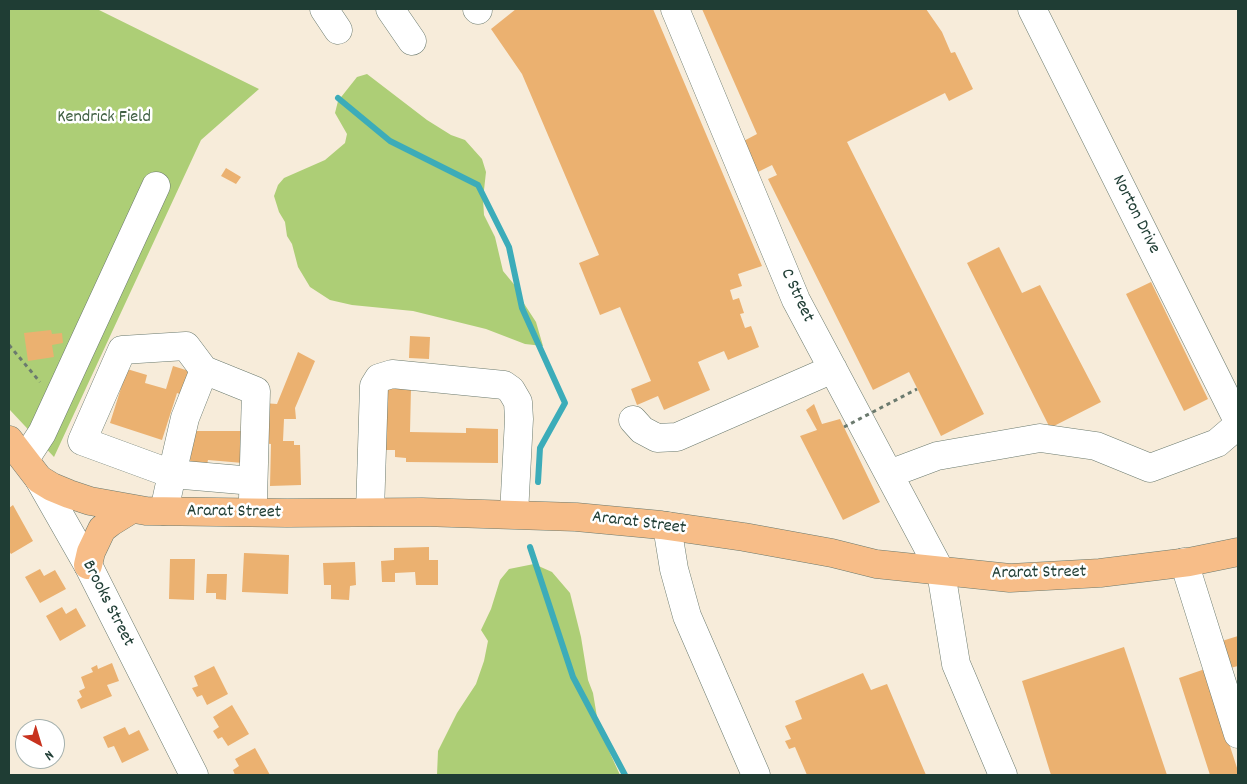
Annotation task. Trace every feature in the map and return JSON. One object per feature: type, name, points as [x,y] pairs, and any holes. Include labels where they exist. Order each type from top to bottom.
[{"type":"main road","name":"Ararat Street","points":[[24,459],[69,494],[103,504],[132,509],[164,512],[370,512],[514,514],[600,518],[754,539],[832,553],[876,564],[1010,578],[1100,573],[1184,562],[1238,552]]},
{"type":"main road","points":[[88,565],[91,552],[102,529],[132,509]]},
{"type":"street","points":[[390,9],[412,41]]},
{"type":"street","name":"C Street","points":[[675,9],[796,300],[941,572],[956,664],[1003,775]]},
{"type":"street","name":"Norton Drive","points":[[1032,9],[1238,423]]},
{"type":"street","points":[[24,459],[42,433],[57,402],[156,186]]},
{"type":"street","points":[[253,481],[172,474],[82,441],[122,350],[186,346],[204,370],[256,391],[253,513]]},
{"type":"street","points":[[633,420],[642,430],[657,438],[677,437],[833,369]]},
{"type":"street","points":[[164,512],[185,418],[204,370]]},
{"type":"street","points":[[370,512],[374,386],[378,378],[392,374],[504,385],[511,390],[518,402],[519,419],[514,514]]},
{"type":"street","points":[[889,474],[936,456],[1040,438],[1096,446],[1150,468],[1217,443],[1238,423]]},
{"type":"street","name":"Brooks Street","points":[[24,459],[88,565],[194,775]]},
{"type":"street","points":[[667,526],[674,569],[687,616],[756,775]]},
{"type":"street","points":[[1184,562],[1230,682],[1238,734]]},
{"type":"path","points":[[9,345],[57,402]]},
{"type":"path","points":[[844,427],[917,389]]},
{"type":"green space","name":"Kendrick Field","points":[[9,9],[97,9],[259,89],[201,140],[54,457],[9,409]]},
{"type":"green space","points":[[367,74],[427,120],[451,135],[465,140],[482,159],[486,172],[483,199],[484,215],[495,237],[503,271],[517,288],[523,302],[536,322],[543,346],[525,344],[486,329],[413,311],[352,305],[330,300],[310,287],[298,267],[292,244],[287,236],[285,222],[279,212],[274,196],[278,185],[284,178],[325,160],[345,143],[347,134],[335,113],[338,101],[357,77]]},
{"type":"green space","points":[[534,564],[552,572],[570,593],[581,637],[588,680],[593,693],[599,729],[620,775],[437,775],[438,751],[457,713],[476,684],[484,661],[488,641],[481,630],[491,609],[500,580],[509,569]]},
{"type":"building","points":[[516,9],[653,9],[762,266],[738,274],[742,286],[730,290],[733,300],[739,298],[744,313],[740,314],[745,328],[751,326],[759,347],[728,360],[724,351],[698,362],[710,390],[664,410],[658,396],[637,405],[631,389],[651,381],[620,307],[600,315],[579,263],[599,255],[522,74],[491,29]]},
{"type":"building","points":[[702,9],[926,9],[942,32],[951,53],[955,52],[973,89],[949,101],[945,93],[847,142],[984,414],[941,436],[909,372],[873,390],[768,179],[777,175],[772,165],[752,175],[738,144],[757,134]]},
{"type":"building","points":[[226,168],[241,177],[236,184],[221,176]]},
{"type":"building","points":[[999,247],[1022,293],[1040,285],[1101,402],[1050,428],[967,263]]},
{"type":"building","points":[[1151,282],[1208,399],[1184,411],[1126,294]]},
{"type":"building","points":[[51,330],[52,334],[62,333],[63,343],[52,345],[54,357],[28,361],[24,333]]},
{"type":"building","points":[[410,336],[430,337],[429,359],[409,358]]},
{"type":"building","points":[[298,352],[315,361],[295,408],[296,419],[284,419],[283,441],[294,441],[294,445],[300,445],[301,485],[270,486],[271,444],[262,443],[263,403],[277,404]]},
{"type":"building","points":[[173,366],[189,371],[182,395],[177,393],[162,440],[110,423],[127,369],[147,375],[145,383],[166,389]]},
{"type":"building","points":[[384,387],[411,388],[410,432],[466,433],[466,428],[498,429],[498,463],[406,462],[406,458],[395,457],[395,450],[384,450]]},
{"type":"building","points":[[814,404],[822,424],[840,419],[880,502],[843,520],[800,436],[817,430],[806,410]]},
{"type":"building","points":[[192,431],[249,431],[243,463],[208,460],[207,464],[190,462]]},
{"type":"building","points":[[13,505],[33,541],[11,554],[9,551],[9,508]]},
{"type":"building","points":[[429,547],[429,560],[438,560],[438,585],[416,585],[415,572],[395,573],[395,582],[382,582],[381,561],[394,560],[394,548]]},
{"type":"building","points":[[244,553],[289,555],[288,594],[242,592]]},
{"type":"building","points":[[170,559],[195,559],[194,600],[169,599]]},
{"type":"building","points":[[355,562],[356,585],[350,586],[349,600],[331,599],[331,585],[324,585],[323,563]]},
{"type":"building","points":[[40,569],[44,576],[55,570],[66,589],[40,603],[25,577]]},
{"type":"building","points":[[207,574],[227,574],[226,600],[216,599],[216,593],[206,593]]},
{"type":"building","points":[[62,607],[66,614],[76,608],[86,626],[60,641],[46,616]]},
{"type":"building","points":[[1238,636],[1238,666],[1230,668],[1222,641]]},
{"type":"building","points":[[1124,647],[1167,775],[1051,775],[1022,681]]},
{"type":"building","points":[[112,663],[119,681],[107,685],[112,696],[81,709],[77,700],[82,697],[79,691],[85,688],[81,677],[93,672],[91,668],[97,665],[98,669]]},
{"type":"building","points":[[214,666],[228,694],[207,705],[202,695],[197,697],[192,688],[198,686],[194,676]]},
{"type":"building","points":[[1205,669],[1238,775],[1210,775],[1179,678]]},
{"type":"building","points":[[863,673],[871,690],[887,684],[926,775],[807,775],[795,747],[789,749],[785,741],[791,739],[785,726],[802,719],[795,701]]},
{"type":"building","points":[[232,705],[249,734],[228,746],[222,737],[218,739],[213,731],[219,727],[213,717]]},
{"type":"building","points":[[125,727],[129,735],[139,730],[149,750],[122,763],[114,746],[108,748],[103,737]]},
{"type":"building","points":[[255,748],[270,775],[235,775],[233,770],[239,766],[235,759]]},
{"type":"waterway","points":[[338,98],[390,141],[478,185],[509,247],[522,308],[565,403],[540,448],[538,482]]},
{"type":"waterway","points":[[530,547],[573,677],[625,775]]}]
